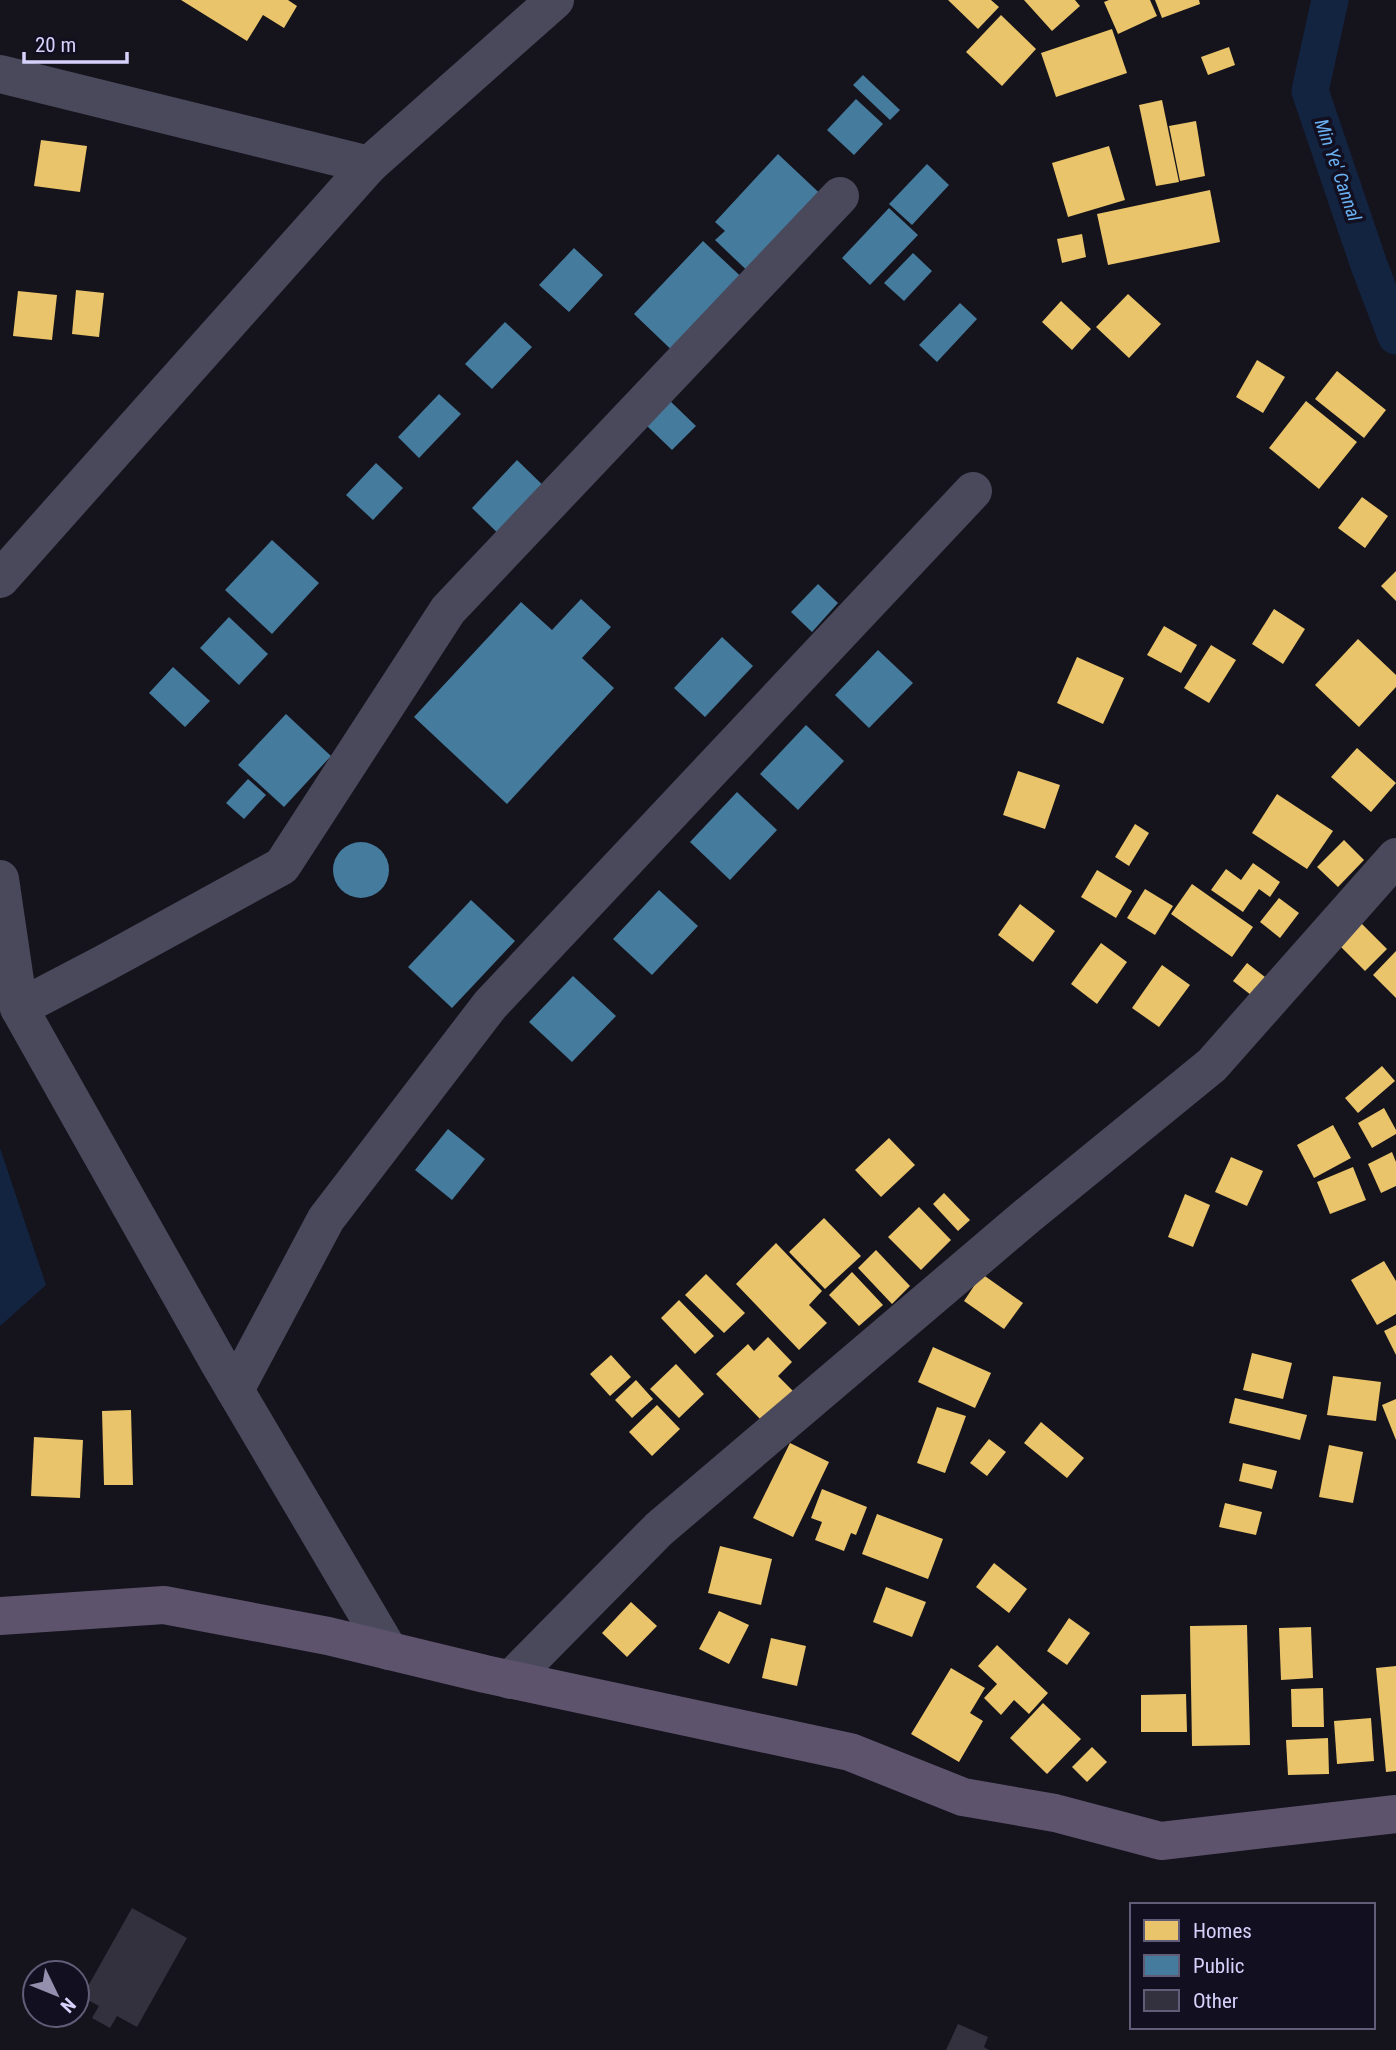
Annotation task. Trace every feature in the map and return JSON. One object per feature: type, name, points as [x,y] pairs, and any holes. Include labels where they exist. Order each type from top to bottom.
[{"type":"main road","points":[[0,1616],[164,1605],[328,1636],[510,1679],[850,1752],[963,1797],[1055,1813],[1161,1841],[1396,1814]]},
{"type":"street","points":[[0,579],[369,165],[555,0]]},
{"type":"street","points":[[0,74],[369,165]]},
{"type":"street","points":[[19,1007],[282,866],[449,610],[840,196]]},
{"type":"street","points":[[235,1390],[326,1219],[490,1005],[973,491]]},
{"type":"street","points":[[510,1679],[659,1529],[1027,1216],[1212,1065],[1396,857]]},
{"type":"street","points":[[0,879],[19,1007],[235,1390],[389,1651]]},
{"type":"water","points":[[0,1148],[46,1285],[0,1326]]},
{"type":"building: Homes","points":[[181,0],[288,0],[297,6],[284,28],[263,15],[247,41]]},
{"type":"building: Homes","points":[[948,0],[991,0],[999,7],[978,29]]},
{"type":"building: Homes","points":[[1024,0],[1075,0],[1080,6],[1052,31]]},
{"type":"building: Homes","points":[[1150,0],[1157,16],[1118,34],[1104,2]]},
{"type":"building: Homes","points":[[1155,0],[1199,0],[1200,4],[1162,18]]},
{"type":"building: Homes","points":[[1001,15],[1036,49],[1002,86],[966,52]]},
{"type":"building: Homes","points":[[1112,29],[1127,73],[1056,97],[1041,53]]},
{"type":"building: Homes","points":[[1229,47],[1235,65],[1208,75],[1201,57]]},
{"type":"building: Homes","points":[[1162,100],[1179,182],[1156,186],[1139,105]]},
{"type":"building: Homes","points":[[1196,121],[1205,176],[1180,181],[1169,126]]},
{"type":"building: Homes","points":[[41,140],[87,146],[80,192],[34,186]]},
{"type":"building: Homes","points":[[1109,146],[1125,200],[1068,217],[1052,163]]},
{"type":"building: Homes","points":[[1210,190],[1220,242],[1108,265],[1097,214]]},
{"type":"building: Homes","points":[[1082,234],[1086,257],[1062,263],[1057,239]]},
{"type":"building: Homes","points":[[76,290],[104,293],[99,337],[72,334]]},
{"type":"building: Homes","points":[[18,291],[57,295],[52,340],[13,336]]},
{"type":"building: Homes","points":[[1128,294],[1161,324],[1129,358],[1096,327]]},
{"type":"building: Homes","points":[[1061,301],[1091,329],[1072,350],[1042,322]]},
{"type":"building: Homes","points":[[1257,360],[1285,377],[1263,413],[1236,397]]},
{"type":"building: Homes","points":[[1337,371],[1386,410],[1364,438],[1315,399]]},
{"type":"building: Homes","points":[[1306,401],[1357,442],[1319,489],[1269,448]]},
{"type":"building: Homes","points":[[1362,497],[1388,516],[1365,548],[1338,528]]},
{"type":"building: Homes","points":[[1396,571],[1396,601],[1381,586]]},
{"type":"building: Homes","points":[[1274,609],[1305,629],[1283,664],[1252,644]]},
{"type":"building: Homes","points":[[1164,626],[1197,645],[1181,673],[1147,655]]},
{"type":"building: Homes","points":[[1358,639],[1396,675],[1396,687],[1359,727],[1315,685]]},
{"type":"building: Homes","points":[[1211,645],[1236,660],[1209,703],[1184,688]]},
{"type":"building: Homes","points":[[1077,657],[1124,678],[1103,724],[1057,703]]},
{"type":"building: Homes","points":[[1357,748],[1396,783],[1371,812],[1331,777]]},
{"type":"building: Homes","points":[[1018,771],[1060,785],[1045,829],[1003,815]]},
{"type":"building: Homes","points":[[1277,794],[1333,831],[1307,869],[1252,833]]},
{"type":"building: Homes","points":[[1135,824],[1149,833],[1129,866],[1115,857]]},
{"type":"building: Homes","points":[[1344,840],[1364,860],[1338,887],[1317,867]]},
{"type":"building: Homes","points":[[1253,863],[1280,882],[1270,897],[1259,889],[1243,912],[1211,890],[1226,869],[1241,880]]},
{"type":"building: Homes","points":[[1097,870],[1132,891],[1116,918],[1081,897]]},
{"type":"building: Homes","points":[[1192,884],[1253,927],[1232,957],[1171,914]]},
{"type":"building: Homes","points":[[1145,889],[1173,906],[1155,935],[1127,918]]},
{"type":"building: Homes","points":[[1279,898],[1299,913],[1280,938],[1260,922]]},
{"type":"building: Homes","points":[[1020,904],[1055,931],[1033,962],[998,935]]},
{"type":"building: Homes","points":[[1360,922],[1387,949],[1365,971],[1338,944]]},
{"type":"building: Homes","points":[[1101,943],[1127,962],[1097,1004],[1071,984]]},
{"type":"building: Homes","points":[[1396,951],[1396,998],[1373,975]]},
{"type":"building: Homes","points":[[1247,963],[1274,984],[1260,1002],[1233,981]]},
{"type":"building: Homes","points":[[1162,965],[1190,985],[1159,1027],[1132,1008]]},
{"type":"building: Homes","points":[[1382,1066],[1395,1081],[1358,1113],[1345,1098]]},
{"type":"building: Homes","points":[[1384,1108],[1396,1134],[1372,1148],[1358,1123]]},
{"type":"building: Homes","points":[[1333,1125],[1351,1158],[1314,1178],[1297,1145]]},
{"type":"building: Homes","points":[[889,1138],[915,1165],[881,1197],[855,1170]]},
{"type":"building: Homes","points":[[1392,1152],[1396,1162],[1396,1186],[1381,1193],[1368,1164]]},
{"type":"building: Homes","points":[[1231,1157],[1263,1171],[1247,1206],[1215,1192]]},
{"type":"building: Homes","points":[[1353,1167],[1366,1200],[1330,1214],[1317,1182]]},
{"type":"building: Homes","points":[[944,1193],[970,1220],[958,1231],[933,1204]]},
{"type":"building: Homes","points":[[1185,1194],[1210,1205],[1193,1247],[1168,1237]]},
{"type":"building: Homes","points":[[919,1207],[951,1240],[921,1270],[888,1237]]},
{"type":"building: Homes","points":[[824,1218],[861,1256],[825,1289],[789,1252]]},
{"type":"building: Homes","points":[[776,1243],[822,1291],[809,1305],[827,1323],[799,1350],[736,1284]]},
{"type":"building: Homes","points":[[876,1250],[910,1286],[892,1304],[858,1268]]},
{"type":"building: Homes","points":[[1384,1261],[1396,1281],[1396,1314],[1377,1325],[1351,1280]]},
{"type":"building: Homes","points":[[852,1272],[883,1305],[859,1326],[829,1295]]},
{"type":"building: Homes","points":[[706,1274],[745,1313],[724,1333],[685,1295]]},
{"type":"building: Homes","points":[[982,1274],[1023,1303],[1004,1329],[964,1301]]},
{"type":"building: Homes","points":[[679,1300],[714,1336],[695,1354],[661,1318]]},
{"type":"building: Homes","points":[[1396,1325],[1396,1355],[1384,1331]]},
{"type":"building: Homes","points":[[768,1337],[792,1362],[778,1376],[794,1392],[763,1422],[716,1374],[748,1344],[754,1351]]},
{"type":"building: Homes","points":[[933,1347],[991,1373],[975,1408],[918,1382]]},
{"type":"building: Homes","points":[[1252,1353],[1292,1363],[1283,1399],[1243,1390]]},
{"type":"building: Homes","points":[[611,1355],[631,1377],[610,1396],[590,1374]]},
{"type":"building: Homes","points":[[676,1364],[704,1394],[679,1418],[650,1389]]},
{"type":"building: Homes","points":[[1333,1376],[1381,1382],[1376,1421],[1327,1415]]},
{"type":"building: Homes","points":[[636,1380],[653,1399],[632,1418],[615,1400]]},
{"type":"building: Homes","points":[[1235,1398],[1307,1415],[1300,1440],[1229,1423]]},
{"type":"building: Homes","points":[[1396,1399],[1396,1440],[1382,1405]]},
{"type":"building: Homes","points":[[657,1405],[680,1429],[652,1456],[629,1432]]},
{"type":"building: Homes","points":[[937,1407],[966,1416],[945,1473],[917,1463]]},
{"type":"building: Homes","points":[[131,1410],[133,1485],[104,1485],[102,1411]]},
{"type":"building: Homes","points":[[1041,1422],[1084,1458],[1067,1478],[1024,1443]]},
{"type":"building: Homes","points":[[34,1437],[83,1440],[80,1498],[31,1496]]},
{"type":"building: Homes","points":[[989,1439],[1006,1452],[987,1476],[970,1463]]},
{"type":"building: Homes","points":[[790,1443],[829,1462],[793,1537],[753,1518]]},
{"type":"building: Homes","points":[[1329,1445],[1363,1452],[1353,1503],[1319,1497]]},
{"type":"building: Homes","points":[[1243,1463],[1277,1471],[1272,1489],[1239,1481]]},
{"type":"building: Homes","points":[[822,1489],[867,1507],[856,1535],[851,1533],[844,1551],[815,1540],[822,1522],[811,1518]]},
{"type":"building: Homes","points":[[1225,1503],[1262,1512],[1256,1535],[1219,1527]]},
{"type":"building: Homes","points":[[877,1514],[943,1539],[928,1579],[862,1554]]},
{"type":"building: Homes","points":[[720,1546],[772,1559],[761,1605],[708,1593]]},
{"type":"building: Homes","points":[[994,1563],[1027,1589],[1009,1613],[976,1587]]},
{"type":"building: Homes","points":[[886,1587],[926,1602],[912,1637],[873,1622]]},
{"type":"building: Homes","points":[[631,1602],[657,1626],[627,1657],[602,1633]]},
{"type":"building: Homes","points":[[719,1611],[749,1625],[729,1664],[699,1649]]},
{"type":"building: Homes","points":[[1069,1618],[1090,1633],[1067,1665],[1047,1651]]},
{"type":"building: Homes","points":[[1247,1625],[1250,1745],[1192,1746],[1190,1626]]},
{"type":"building: Homes","points":[[1311,1627],[1313,1678],[1281,1680],[1279,1628]]},
{"type":"building: Homes","points":[[771,1638],[806,1646],[797,1686],[762,1678]]},
{"type":"building: Homes","points":[[997,1645],[1048,1693],[1029,1714],[1014,1700],[1001,1715],[984,1698],[997,1684],[978,1666]]},
{"type":"building: Homes","points":[[1396,1666],[1396,1771],[1386,1772],[1376,1668]]},
{"type":"building: Homes","points":[[951,1668],[985,1688],[970,1713],[983,1721],[959,1762],[911,1734]]},
{"type":"building: Homes","points":[[1323,1688],[1324,1727],[1292,1727],[1291,1689]]},
{"type":"building: Homes","points":[[1186,1694],[1187,1732],[1141,1732],[1141,1695]]},
{"type":"building: Homes","points":[[1043,1703],[1081,1739],[1047,1774],[1010,1738]]},
{"type":"building: Homes","points":[[1371,1718],[1374,1761],[1337,1764],[1334,1721]]},
{"type":"building: Homes","points":[[1328,1738],[1329,1774],[1288,1775],[1286,1740]]},
{"type":"building: Homes","points":[[1092,1747],[1107,1762],[1087,1782],[1072,1767]]},
{"type":"building: Public","points":[[863,75],[900,110],[890,120],[853,85]]},
{"type":"building: Public","points":[[856,99],[883,124],[854,155],[827,130]]},
{"type":"building: Public","points":[[778,154],[829,202],[756,279],[715,240],[725,231],[715,222]]},
{"type":"building: Public","points":[[927,164],[949,185],[912,225],[889,204]]},
{"type":"building: Public","points":[[889,208],[918,235],[870,285],[842,258]]},
{"type":"building: Public","points":[[703,241],[750,285],[681,359],[634,314]]},
{"type":"building: Public","points":[[574,248],[603,275],[569,312],[539,285]]},
{"type":"building: Public","points":[[913,253],[932,271],[904,301],[884,283]]},
{"type":"building: Public","points":[[960,303],[977,319],[937,362],[919,345]]},
{"type":"building: Public","points":[[505,322],[532,347],[492,389],[465,364]]},
{"type":"building: Public","points":[[439,394],[461,414],[419,458],[398,437]]},
{"type":"building: Public","points":[[668,399],[696,426],[672,450],[645,424]]},
{"type":"building: Public","points":[[517,460],[554,496],[509,544],[472,508]]},
{"type":"building: Public","points":[[376,463],[403,488],[373,520],[346,495]]},
{"type":"building: Public","points":[[272,540],[319,583],[272,634],[225,590]]},
{"type":"building: Public","points":[[818,584],[838,603],[812,632],[791,612]]},
{"type":"building: Public","points":[[581,599],[611,627],[582,658],[614,688],[507,804],[414,717],[521,602],[552,630]]},
{"type":"building: Public","points":[[229,617],[268,654],[239,685],[200,648]]},
{"type":"building: Public","points":[[722,637],[753,666],[705,717],[674,688]]},
{"type":"building: Public","points":[[878,650],[913,683],[869,728],[835,695]]},
{"type":"building: Public","points":[[173,667],[210,701],[185,727],[149,693]]},
{"type":"building: Public","points":[[286,714],[331,756],[284,807],[238,765]]},
{"type":"building: Public","points":[[806,725],[844,761],[798,810],[760,774]]},
{"type":"building: Public","points":[[248,779],[266,795],[244,819],[226,803]]},
{"type":"building: Public","points":[[737,792],[777,830],[730,880],[690,842]]},
{"type":"building: Public","points":[[361,842],[372,844],[381,850],[387,859],[387,881],[381,890],[372,896],[361,898],[350,896],[341,890],[335,881],[333,870],[335,859],[341,850],[350,844]]},
{"type":"building: Public","points":[[659,890],[698,926],[652,975],[613,939]]},
{"type":"building: Public","points":[[471,900],[515,941],[452,1008],[408,967]]},
{"type":"building: Public","points":[[573,976],[616,1016],[572,1062],[529,1022]]},
{"type":"building: Public","points":[[448,1129],[485,1159],[452,1200],[415,1170]]},
{"type":"building: Other","points":[[132,1908],[187,1938],[137,2027],[117,2016],[110,2028],[92,2018],[99,2006],[91,2002],[91,1981]]},
{"type":"building: Other","points":[[958,2024],[988,2037],[984,2047],[989,2050],[946,2050]]},
{"type":"waterway","name":"Min Ye' Cannal","points":[[1330,0],[1310,91],[1396,336]]}]
